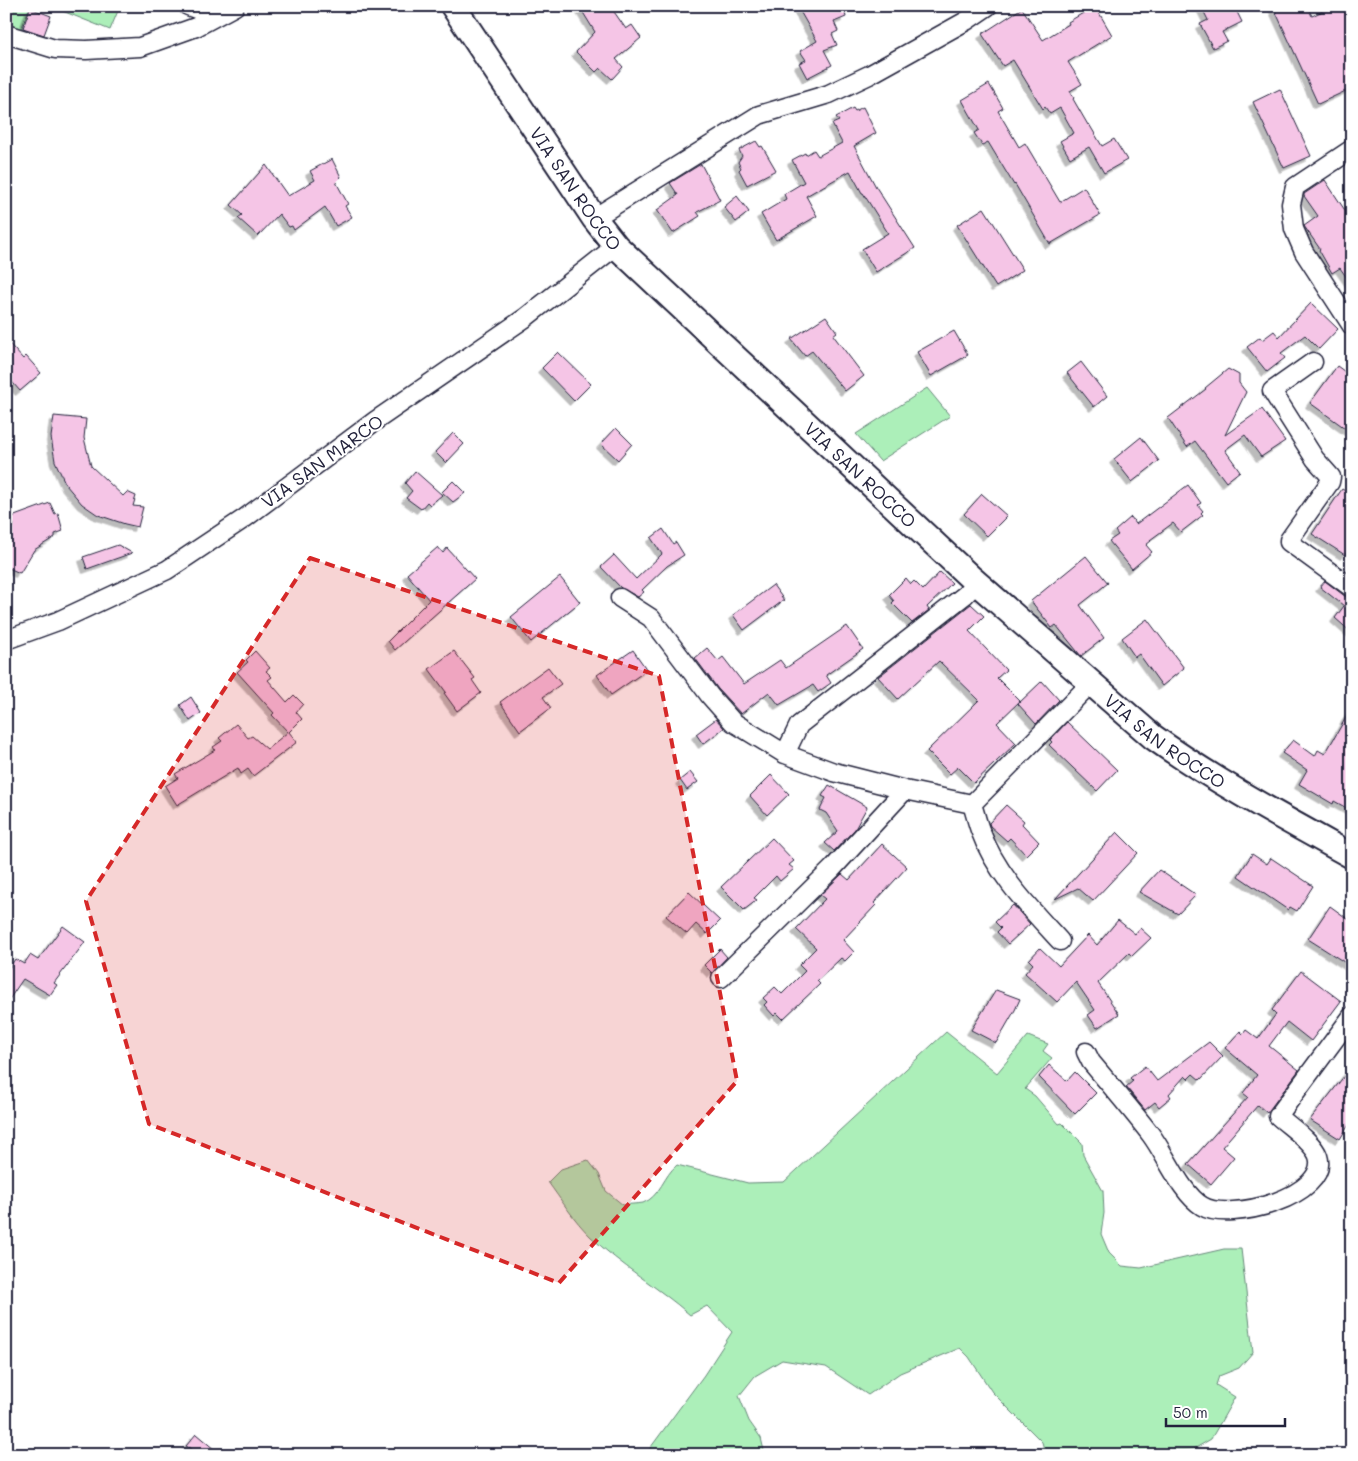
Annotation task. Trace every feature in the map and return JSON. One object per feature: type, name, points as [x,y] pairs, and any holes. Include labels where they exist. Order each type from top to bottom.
[{"type":"street","points":[[188,6],[216,16]]},
{"type":"street","points":[[6,34],[55,49],[86,50],[140,47],[196,27],[235,6]]},
{"type":"street","name":"VIA SAN ROCCO","points":[[453,6],[594,218],[616,246],[976,583],[1153,737],[1178,755],[1251,800],[1352,856]]},
{"type":"street","points":[[594,218],[760,115],[829,94],[869,75],[988,6]]},
{"type":"street","points":[[1352,149],[1295,187],[1291,204],[1294,229],[1304,252],[1352,326]]},
{"type":"street","name":"VIA SAN MARCO","points":[[6,640],[58,621],[167,570],[245,518],[375,421],[525,318],[616,246]]},
{"type":"street","points":[[1313,362],[1272,391],[1315,459],[1331,477],[1330,482],[1289,542],[1352,588]]},
{"type":"street","points":[[785,754],[795,730],[803,721],[965,595],[976,583]]},
{"type":"street","points":[[620,598],[651,618],[710,696],[733,722],[785,754],[834,772],[972,804]]},
{"type":"street","points":[[972,804],[1091,683]]},
{"type":"street","points":[[721,978],[832,868],[905,790]]},
{"type":"street","points":[[972,804],[980,830],[994,860],[1018,895],[1060,941]]},
{"type":"street","points":[[1086,1052],[1091,1062],[1151,1135],[1190,1196],[1203,1207],[1228,1212],[1261,1208],[1300,1191],[1316,1174],[1319,1163],[1314,1148],[1278,1116],[1352,1016]]},
{"type":"highlighted area","points":[[310,558],[659,676],[737,1081],[559,1283],[149,1124],[86,901]]},
{"type":"green space","points":[[6,6],[30,6],[19,35],[6,29]]},
{"type":"green space","points":[[50,6],[120,6],[110,30]]},
{"type":"green space","points":[[927,388],[950,416],[880,461],[856,434]]},
{"type":"green space","points":[[946,1032],[997,1073],[1028,1036],[1048,1044],[1043,1051],[1052,1058],[1025,1089],[1035,1096],[1059,1124],[1062,1123],[1082,1143],[1083,1155],[1103,1191],[1104,1213],[1101,1234],[1109,1253],[1122,1266],[1141,1268],[1224,1249],[1241,1249],[1253,1352],[1239,1368],[1219,1376],[1216,1385],[1235,1397],[1211,1439],[1194,1449],[1173,1450],[1150,1455],[1047,1455],[1042,1442],[992,1392],[969,1357],[960,1348],[900,1373],[868,1395],[826,1367],[782,1360],[755,1376],[739,1396],[749,1421],[761,1438],[765,1455],[645,1455],[704,1375],[732,1332],[707,1306],[690,1315],[614,1257],[584,1230],[548,1182],[561,1169],[588,1160],[599,1174],[606,1191],[623,1205],[643,1203],[649,1200],[677,1165],[748,1183],[784,1182]]},
{"type":"building","points":[[579,6],[610,6],[626,29],[632,25],[641,38],[616,59],[623,67],[612,79],[600,68],[596,72],[576,52],[595,32]]},
{"type":"building","points":[[797,6],[850,6],[845,13],[846,17],[834,22],[838,31],[832,34],[837,45],[824,50],[832,65],[807,78],[799,63],[806,60],[800,51],[817,41]]},
{"type":"building","points":[[1095,6],[1112,35],[1068,62],[1082,84],[1070,91],[1088,125],[1102,146],[1114,139],[1127,160],[1104,173],[1089,147],[1070,158],[1060,141],[1074,133],[1060,108],[1050,114],[1045,107],[1043,109],[1013,60],[1003,66],[982,34],[1022,8],[1043,40]]},
{"type":"building","points":[[1201,6],[1234,6],[1242,22],[1222,32],[1227,41],[1213,48],[1200,24],[1208,20]]},
{"type":"building","points":[[1273,6],[1307,6],[1312,16],[1333,6],[1352,6],[1352,88],[1318,104]]},
{"type":"building","points":[[30,8],[51,16],[44,35],[23,28]]},
{"type":"building","points":[[989,84],[1003,108],[998,111],[1019,147],[1025,143],[1060,202],[1084,187],[1100,215],[1050,244],[988,142],[982,145],[974,133],[979,130],[962,100]]},
{"type":"building","points":[[1280,89],[1311,156],[1284,168],[1253,102]]},
{"type":"building","points":[[863,107],[876,133],[854,146],[876,187],[915,248],[876,272],[862,249],[888,233],[850,171],[806,196],[817,216],[776,240],[761,214],[786,199],[784,194],[804,182],[792,160],[814,150],[818,156],[842,143],[832,124],[839,121],[836,117],[853,108],[855,111]]},
{"type":"building","points":[[756,141],[760,147],[762,146],[776,170],[747,185],[739,170],[741,168],[738,162],[742,156],[739,150]]},
{"type":"building","points":[[332,159],[341,177],[336,182],[348,204],[345,206],[352,217],[336,226],[325,207],[294,230],[292,226],[289,227],[279,214],[258,236],[238,218],[242,215],[231,205],[266,165],[288,196],[315,180],[310,171]]},
{"type":"building","points":[[701,164],[720,200],[697,212],[700,216],[673,233],[657,210],[678,195],[670,183]]},
{"type":"building","points":[[1325,180],[1352,221],[1352,285],[1340,268],[1332,273],[1320,249],[1304,226],[1318,216],[1304,194]]},
{"type":"building","points":[[737,196],[749,212],[736,222],[724,207]]},
{"type":"building","points":[[984,208],[1023,270],[996,287],[957,225]]},
{"type":"building","points":[[1311,303],[1338,329],[1319,349],[1305,335],[1281,353],[1285,358],[1267,372],[1247,347],[1260,337],[1262,340],[1274,331],[1279,337]]},
{"type":"building","points":[[826,316],[837,332],[833,335],[864,376],[845,391],[812,351],[805,356],[791,339]]},
{"type":"building","points":[[954,331],[968,355],[931,376],[917,352]]},
{"type":"building","points":[[6,340],[23,359],[26,356],[41,373],[20,391],[6,375]]},
{"type":"building","points":[[558,352],[591,384],[574,401],[542,368]]},
{"type":"building","points":[[1081,362],[1107,396],[1094,407],[1067,373]]},
{"type":"building","points":[[1337,366],[1352,377],[1352,433],[1310,403]]},
{"type":"building","points":[[1228,369],[1239,375],[1239,383],[1246,392],[1225,435],[1262,409],[1285,441],[1261,457],[1245,435],[1225,450],[1240,471],[1226,482],[1195,441],[1187,447],[1168,418],[1206,389]]},
{"type":"building","points":[[54,416],[86,419],[84,438],[91,466],[123,496],[127,492],[136,496],[133,506],[143,507],[138,527],[98,515],[82,504],[66,485],[55,461],[51,437]]},
{"type":"building","points":[[616,428],[632,444],[618,460],[601,444]]},
{"type":"building","points":[[453,433],[464,444],[446,463],[435,452]]},
{"type":"building","points":[[1141,437],[1159,461],[1132,482],[1114,459]]},
{"type":"building","points":[[415,471],[442,495],[430,505],[427,502],[421,509],[406,498],[412,491],[405,483]]},
{"type":"building","points":[[453,481],[465,493],[453,502],[442,492]]},
{"type":"building","points":[[1188,485],[1201,503],[1198,505],[1203,511],[1201,513],[1203,515],[1181,532],[1173,523],[1150,540],[1146,545],[1152,552],[1132,569],[1109,541],[1118,535],[1115,531],[1131,517],[1136,524]]},
{"type":"building","points":[[1342,489],[1352,495],[1352,544],[1345,555],[1312,534]]},
{"type":"building","points":[[982,494],[1007,516],[987,536],[964,514]]},
{"type":"building","points":[[50,503],[55,514],[58,513],[63,531],[55,534],[55,537],[34,550],[20,573],[6,567],[6,534],[14,525],[9,518]]},
{"type":"building","points":[[663,529],[673,544],[676,542],[684,555],[667,566],[642,590],[644,592],[638,597],[621,588],[601,567],[614,555],[636,579],[662,554],[651,538]]},
{"type":"building","points":[[118,545],[132,553],[87,569],[83,557]]},
{"type":"building","points":[[438,547],[443,553],[447,548],[475,579],[395,650],[388,641],[429,600],[407,574]]},
{"type":"building","points":[[1086,556],[1108,583],[1080,605],[1104,638],[1081,656],[1056,625],[1052,628],[1031,601]]},
{"type":"building","points":[[940,572],[952,583],[927,607],[929,610],[912,623],[892,603],[894,601],[889,595],[906,578],[911,584],[914,581],[923,590]]},
{"type":"building","points":[[560,577],[580,602],[531,642],[511,617]]},
{"type":"building","points":[[1325,581],[1346,597],[1352,598],[1352,633],[1335,618],[1344,606],[1320,587]]},
{"type":"building","points":[[773,585],[784,600],[744,630],[733,615]]},
{"type":"building","points":[[971,604],[984,616],[969,631],[1006,670],[997,678],[1020,701],[997,723],[1016,743],[974,783],[958,767],[950,774],[927,751],[979,700],[939,661],[898,699],[878,677]]},
{"type":"building","points":[[1147,619],[1184,668],[1162,686],[1139,654],[1135,657],[1122,638]]},
{"type":"building","points":[[847,626],[863,649],[826,675],[831,683],[818,692],[813,685],[779,705],[769,692],[741,714],[718,689],[695,658],[707,648],[718,661],[723,657],[744,684],[780,660],[786,668]]},
{"type":"building","points":[[633,650],[647,670],[611,695],[597,675]]},
{"type":"building","points":[[255,651],[270,668],[266,671],[272,677],[268,680],[287,702],[294,695],[303,704],[296,712],[302,719],[289,732],[297,742],[253,776],[248,769],[241,774],[238,768],[177,805],[165,786],[178,778],[175,774],[215,750],[213,747],[222,741],[219,738],[236,724],[248,738],[252,736],[267,749],[288,732],[272,715],[274,713],[237,672],[248,662],[246,660]]},
{"type":"building","points":[[454,651],[475,678],[472,680],[481,693],[457,711],[429,669]]},
{"type":"building","points":[[548,667],[561,684],[543,697],[551,708],[520,731],[500,702]]},
{"type":"building","points":[[1042,681],[1059,700],[1036,724],[1018,704]]},
{"type":"building","points":[[191,697],[201,713],[190,721],[180,705]]},
{"type":"building","points":[[1352,707],[1352,811],[1334,801],[1333,804],[1299,784],[1307,770],[1282,753],[1293,740],[1315,756],[1318,750],[1325,754]]},
{"type":"building","points":[[716,719],[724,728],[703,744],[696,734]]},
{"type":"building","points":[[1067,722],[1117,770],[1097,791],[1049,745],[1052,742],[1050,740]]},
{"type":"building","points":[[690,772],[698,782],[687,790],[680,780]]},
{"type":"building","points":[[771,775],[789,794],[767,815],[750,796]]},
{"type":"building","points":[[829,785],[867,807],[855,829],[834,851],[825,843],[838,831],[826,813],[820,810],[826,798],[822,796]]},
{"type":"building","points":[[1006,805],[1024,821],[1022,824],[1039,842],[1026,855],[1010,838],[1007,841],[990,826],[989,823]]},
{"type":"building","points":[[1117,832],[1138,853],[1093,901],[1078,888],[1055,899]]},
{"type":"building","points":[[772,838],[794,861],[789,865],[794,869],[780,881],[776,876],[754,898],[757,900],[744,910],[721,887]]},
{"type":"building","points":[[882,844],[907,867],[874,903],[876,905],[843,940],[854,952],[845,961],[841,958],[817,981],[820,984],[783,1019],[777,1013],[774,1016],[764,1005],[767,1002],[763,998],[775,987],[782,994],[805,971],[799,965],[816,948],[796,929],[825,899],[820,895],[842,874],[849,880]]},
{"type":"building","points":[[1252,854],[1267,864],[1271,858],[1313,886],[1297,911],[1290,907],[1288,910],[1238,876]]},
{"type":"building","points":[[1159,870],[1196,895],[1178,914],[1139,892]]},
{"type":"building","points":[[689,892],[720,921],[707,934],[696,924],[687,934],[666,916]]},
{"type":"building","points":[[1013,905],[1030,924],[1008,944],[997,932],[1001,928],[995,922]]},
{"type":"building","points":[[1330,906],[1352,922],[1352,967],[1308,939]]},
{"type":"building","points":[[1118,920],[1135,934],[1140,928],[1151,938],[1132,956],[1129,953],[1098,983],[1119,1014],[1097,1028],[1088,1015],[1095,1010],[1076,982],[1057,1002],[1025,973],[1033,964],[1029,960],[1040,948],[1059,966],[1088,935],[1097,945]]},
{"type":"building","points":[[63,926],[85,942],[54,983],[57,985],[50,995],[23,979],[6,1004],[6,973],[15,959],[24,964],[30,955],[38,960]]},
{"type":"building","points":[[720,949],[727,957],[712,973],[704,965]]},
{"type":"building","points":[[1301,971],[1341,1001],[1311,1041],[1287,1022],[1269,1046],[1299,1070],[1267,1113],[1258,1105],[1222,1147],[1234,1157],[1211,1184],[1188,1164],[1248,1097],[1243,1093],[1257,1075],[1225,1048],[1240,1031],[1243,1034],[1246,1030],[1258,1039],[1276,1014],[1272,1010]]},
{"type":"building","points":[[996,990],[1020,999],[996,1043],[971,1030]]},
{"type":"building","points":[[1209,1042],[1223,1056],[1200,1080],[1193,1074],[1188,1079],[1185,1076],[1169,1094],[1171,1097],[1159,1107],[1155,1102],[1145,1110],[1126,1087],[1133,1081],[1130,1078],[1145,1066],[1157,1081]]},
{"type":"building","points":[[1049,1065],[1067,1081],[1075,1072],[1096,1093],[1075,1114],[1039,1077]]},
{"type":"building","points":[[1352,1066],[1352,1120],[1340,1139],[1310,1120]]},
{"type":"building","points":[[196,1434],[221,1455],[186,1455],[191,1449],[186,1446]]}]
